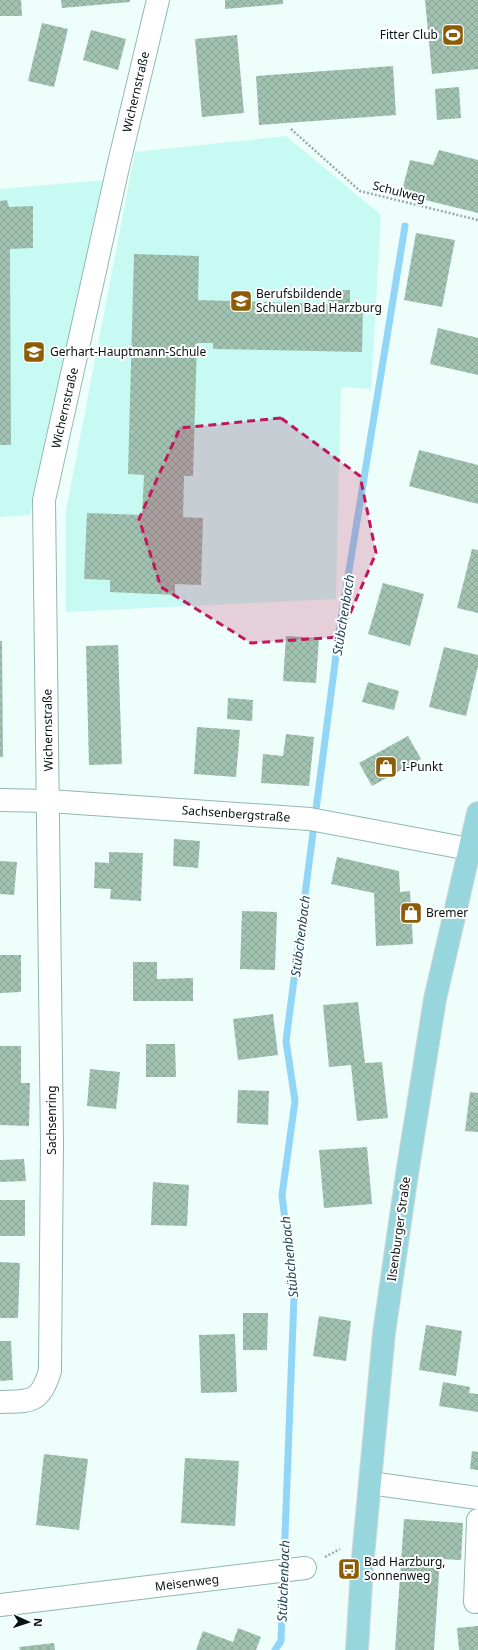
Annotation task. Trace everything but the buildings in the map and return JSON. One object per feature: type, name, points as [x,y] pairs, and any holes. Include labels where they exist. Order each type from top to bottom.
[{"type":"main road","name":"Ilsenburger Straße","points":[[357,1650],[370,1483],[384,1333],[407,1174],[436,999],[478,813]]},
{"type":"street","name":"Wichernstraße","points":[[49,801],[44,500],[118,168],[158,0]]},
{"type":"street","name":"Sachsenbergstraße","points":[[0,800],[49,801],[316,819],[469,849]]},
{"type":"street","name":"Sachsenring","points":[[0,1402],[32,1400],[41,1393],[46,1384],[50,1371],[52,1136],[49,801]]},
{"type":"street","points":[[370,1483],[478,1498]]},
{"type":"street","points":[[475,1602],[478,1520]]},
{"type":"street","name":"Meisenweg","points":[[0,1605],[291,1570]]},
{"type":"path","name":"Schulweg","points":[[291,129],[360,191],[478,220]]},
{"type":"path","points":[[291,1570],[366,1535]]},
{"type":"highlighted area","points":[[281,418],[360,476],[376,553],[340,637],[251,643],[161,587],[139,519],[180,428]]},
{"type":"shaded area","name":"Berufsbildende Schulen Bad Harzburg","points":[[286,136],[381,215],[371,389],[341,387],[336,599],[66,612],[66,511],[135,152]]},
{"type":"shaded area","name":"Gerhart-Hauptmann-Schule","points":[[106,180],[30,515],[0,517],[0,189]]},
{"type":"waterway","name":"Stübchenbach","points":[[275,1650],[281,1641],[294,1297],[282,1195],[295,1101],[286,1041],[339,632],[405,226]]},
{"type":"place","name":"Fitter Club","points":[[453,35]]},
{"type":"place","name":"Berufsbildende Schulen Bad Harzburg","points":[[241,301]]},
{"type":"place","name":"Gerhart-Hauptmann-Schule","points":[[34,352]]},
{"type":"place","name":"I-Punkt","points":[[386,767]]},
{"type":"place","name":"Bremer","points":[[411,913]]},
{"type":"place","name":"Bad Harzburg, Sonnenweg","points":[[349,1569]]}]
